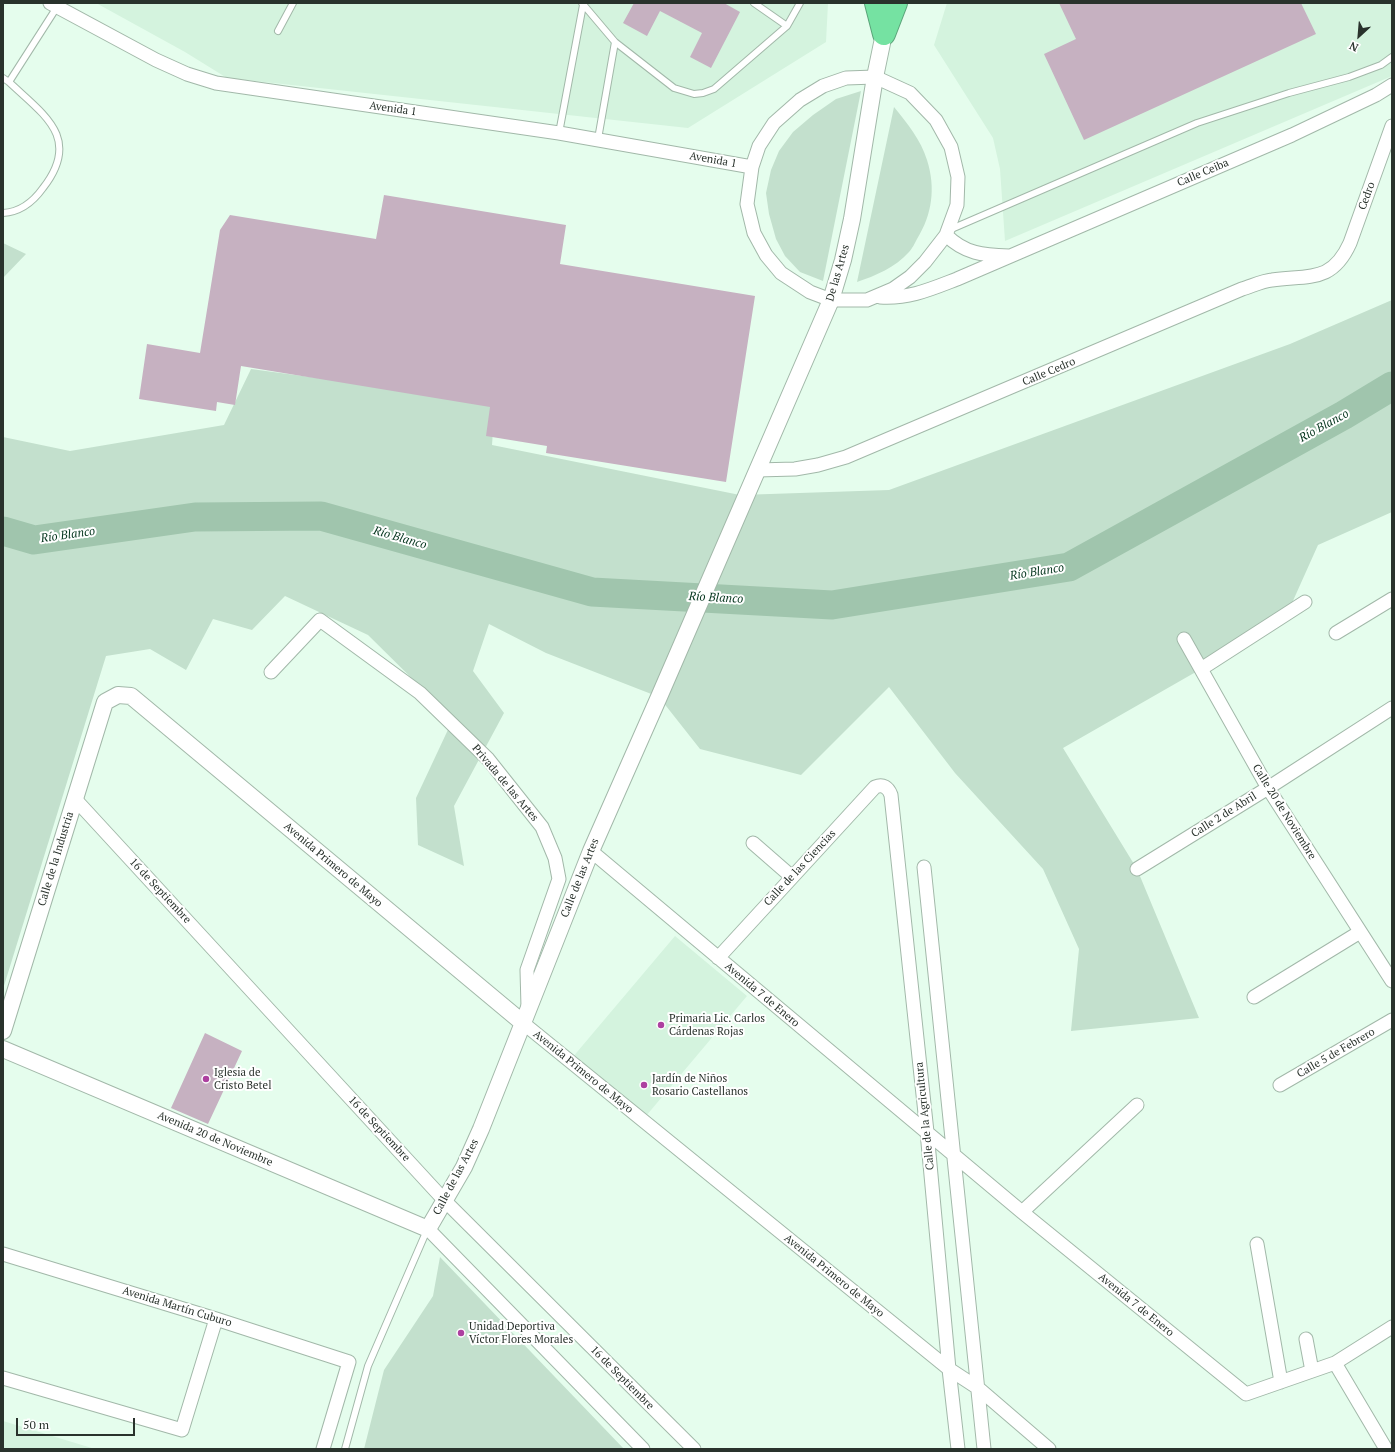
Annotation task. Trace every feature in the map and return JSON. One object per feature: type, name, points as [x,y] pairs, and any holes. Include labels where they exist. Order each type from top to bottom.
[{"type":"highway","points":[[876,3],[884,34]]},
{"type":"highway","points":[[884,34],[896,3]]},
{"type":"street","name":"De las Artes","points":[[733,526],[831,300],[843,260],[852,219],[875,77],[890,3]]},
{"type":"street","name":"Avenida 1","points":[[54,5],[156,60],[187,74],[216,83],[598,139],[752,167]]},
{"type":"street","points":[[875,77],[910,93],[936,120],[951,148],[958,177],[956,205],[947,233],[925,262],[894,289],[867,300],[831,300],[810,292],[786,277],[766,255],[754,233],[747,204],[752,167],[759,146],[774,123],[800,100],[823,86],[846,78],[875,77]]},
{"type":"street","name":"Calle Ceiba","points":[[875,297],[893,298],[914,295],[957,280],[1292,135],[1392,86]]},
{"type":"street","name":"Cedro","points":[[1338,264],[1344,256],[1350,243],[1392,126]]},
{"type":"street","name":"Calle Ceiba","points":[[947,233],[954,244],[967,251],[982,255],[1012,256]]},
{"type":"street","name":"Calle Cedro","points":[[757,470],[795,470],[846,457],[1242,289],[1270,280],[1322,274],[1338,264]]},
{"type":"street","name":"Calle de las Artes","points":[[428,1229],[464,1167],[481,1129],[590,851],[733,526]]},
{"type":"street","points":[[1336,633],[1392,599]]},
{"type":"street","points":[[1200,669],[1305,602]]},
{"type":"street","name":"Privada de las Artes","points":[[271,672],[320,620],[420,693],[488,759],[542,827],[555,858],[559,879],[527,970],[525,1016]]},
{"type":"street","name":"Calle 20 de Noviembre","points":[[1184,639],[1268,788],[1392,981]]},
{"type":"street","name":"Avenida Primero de Mayo","points":[[118,695],[131,696],[525,1016],[949,1369],[969,1383],[1049,1449]]},
{"type":"street","name":"Calle de la Industria","points":[[3,1031],[105,702],[118,695]]},
{"type":"street","name":"Calle 2 de Abril","points":[[1137,869],[1268,788],[1392,708]]},
{"type":"street","name":"Calle de las Ciencias","points":[[718,958],[875,787],[880,785],[885,786]]},
{"type":"street","name":"Calle de la Agricultura","points":[[885,786],[889,789],[891,795],[931,1135],[949,1369],[958,1449]]},
{"type":"street","name":"16 de Septiembre","points":[[75,799],[445,1201],[694,1449]]},
{"type":"street","points":[[753,843],[792,877]]},
{"type":"street","name":"Avenida 7 de Enero","points":[[590,851],[1022,1212],[1246,1394],[1335,1363],[1392,1327]]},
{"type":"street","points":[[924,867],[950,1151],[969,1383],[984,1449]]},
{"type":"street","points":[[1254,997],[1360,932]]},
{"type":"street","name":"Calle 5 de Febrero","points":[[1280,1085],[1392,1020]]},
{"type":"street","name":"Avenida 20 de Noviembre","points":[[3,1049],[428,1229]]},
{"type":"street","points":[[1022,1212],[1137,1105]]},
{"type":"street","points":[[428,1229],[643,1449]]},
{"type":"street","points":[[1257,1244],[1281,1382]]},
{"type":"street","name":"Avenida Martín Cuburo","points":[[3,1254],[216,1319],[349,1362],[323,1449]]},
{"type":"street","points":[[3,1378],[182,1430],[216,1319]]},
{"type":"street","points":[[1306,1339],[1312,1371]]},
{"type":"street","points":[[1335,1363],[1386,1449]]},
{"type":"lane","points":[[278,31],[293,3]]},
{"type":"lane","points":[[754,3],[787,26]]},
{"type":"lane","points":[[582,4],[615,42],[674,88],[694,94],[703,93],[714,89],[787,26],[800,3]]},
{"type":"lane","points":[[559,133],[582,4]]},
{"type":"lane","points":[[9,82],[54,5]]},
{"type":"lane","points":[[598,139],[615,42]]},
{"type":"lane","points":[[947,233],[1196,123],[1349,77],[1381,65],[1392,57]]},
{"type":"lane","points":[[3,78],[48,119],[56,131],[60,143],[59,160],[52,176],[29,204],[19,210],[3,213]]},
{"type":"lane","points":[[345,1449],[368,1366],[428,1229]]},
{"type":"shaded area","points":[[96,3],[828,3],[826,42],[688,128],[227,78],[185,52]]},
{"type":"shaded area","points":[[947,3],[1392,3],[1392,76],[1005,241],[1000,169],[993,138],[934,45]]},
{"type":"shaded area","points":[[861,91],[823,281],[800,272],[785,256],[776,239],[769,214],[766,193],[771,170],[779,151],[793,132],[813,115],[836,99]]},
{"type":"shaded area","points":[[894,107],[909,126],[927,160],[930,170],[932,191],[929,211],[922,230],[910,251],[904,257],[885,270],[857,282]]},
{"type":"shaded area","points":[[3,243],[26,254],[3,278]]},
{"type":"shaded area","points":[[1392,300],[1392,512],[1318,545],[1292,603],[1201,669],[1063,748],[1137,869],[1199,1018],[1071,1031],[1079,949],[1043,869],[955,773],[889,687],[801,775],[700,749],[659,697],[546,653],[489,624],[473,671],[504,713],[454,806],[464,866],[418,845],[416,798],[453,719],[368,635],[285,596],[252,630],[213,619],[186,670],[150,649],[106,656],[3,989],[3,437],[70,451],[224,425],[251,369],[495,402],[492,445],[740,495],[889,490],[1290,344]]},
{"type":"shaded area","name":"Primaria Lic. Carlos Cárdenas Rojas","points":[[675,936],[747,996],[646,1116],[572,1058]]},
{"type":"shaded area","name":"Unidad Deportiva Víctor Flores Morales","points":[[440,1257],[624,1449],[364,1449],[384,1370],[433,1296]]},
{"type":"shaded area","points":[[3,1421],[95,1449],[3,1449]]},
{"type":"building","points":[[634,3],[724,3],[740,12],[711,68],[690,57],[702,33],[660,11],[647,36],[623,23]]},
{"type":"building","points":[[1059,3],[1301,3],[1316,34],[1084,140],[1044,54],[1076,39]]},
{"type":"building","points":[[384,195],[566,225],[560,264],[755,296],[726,482],[546,453],[547,446],[486,436],[490,407],[241,366],[235,405],[217,402],[216,411],[139,399],[147,344],[200,353],[220,230],[230,215],[376,239]]},
{"type":"building","name":"Iglesia de Cristo Betel","points":[[205,1033],[242,1051],[208,1124],[171,1108]]},
{"type":"waterway","name":"Río Blanco","points":[[3,531],[34,540],[195,517],[321,516],[592,592],[832,605],[1069,567],[1344,415],[1392,386]]},
{"type":"place","name":"Primaria Lic. Carlos Cárdenas Rojas","points":[[661,1025]]},
{"type":"place","name":"Iglesia de Cristo Betel","points":[[206,1079]]},
{"type":"place","name":"Jardín de Niños Rosario Castellanos","points":[[644,1085]]},
{"type":"place","name":"Unidad Deportiva Víctor Flores Morales","points":[[461,1333]]}]
